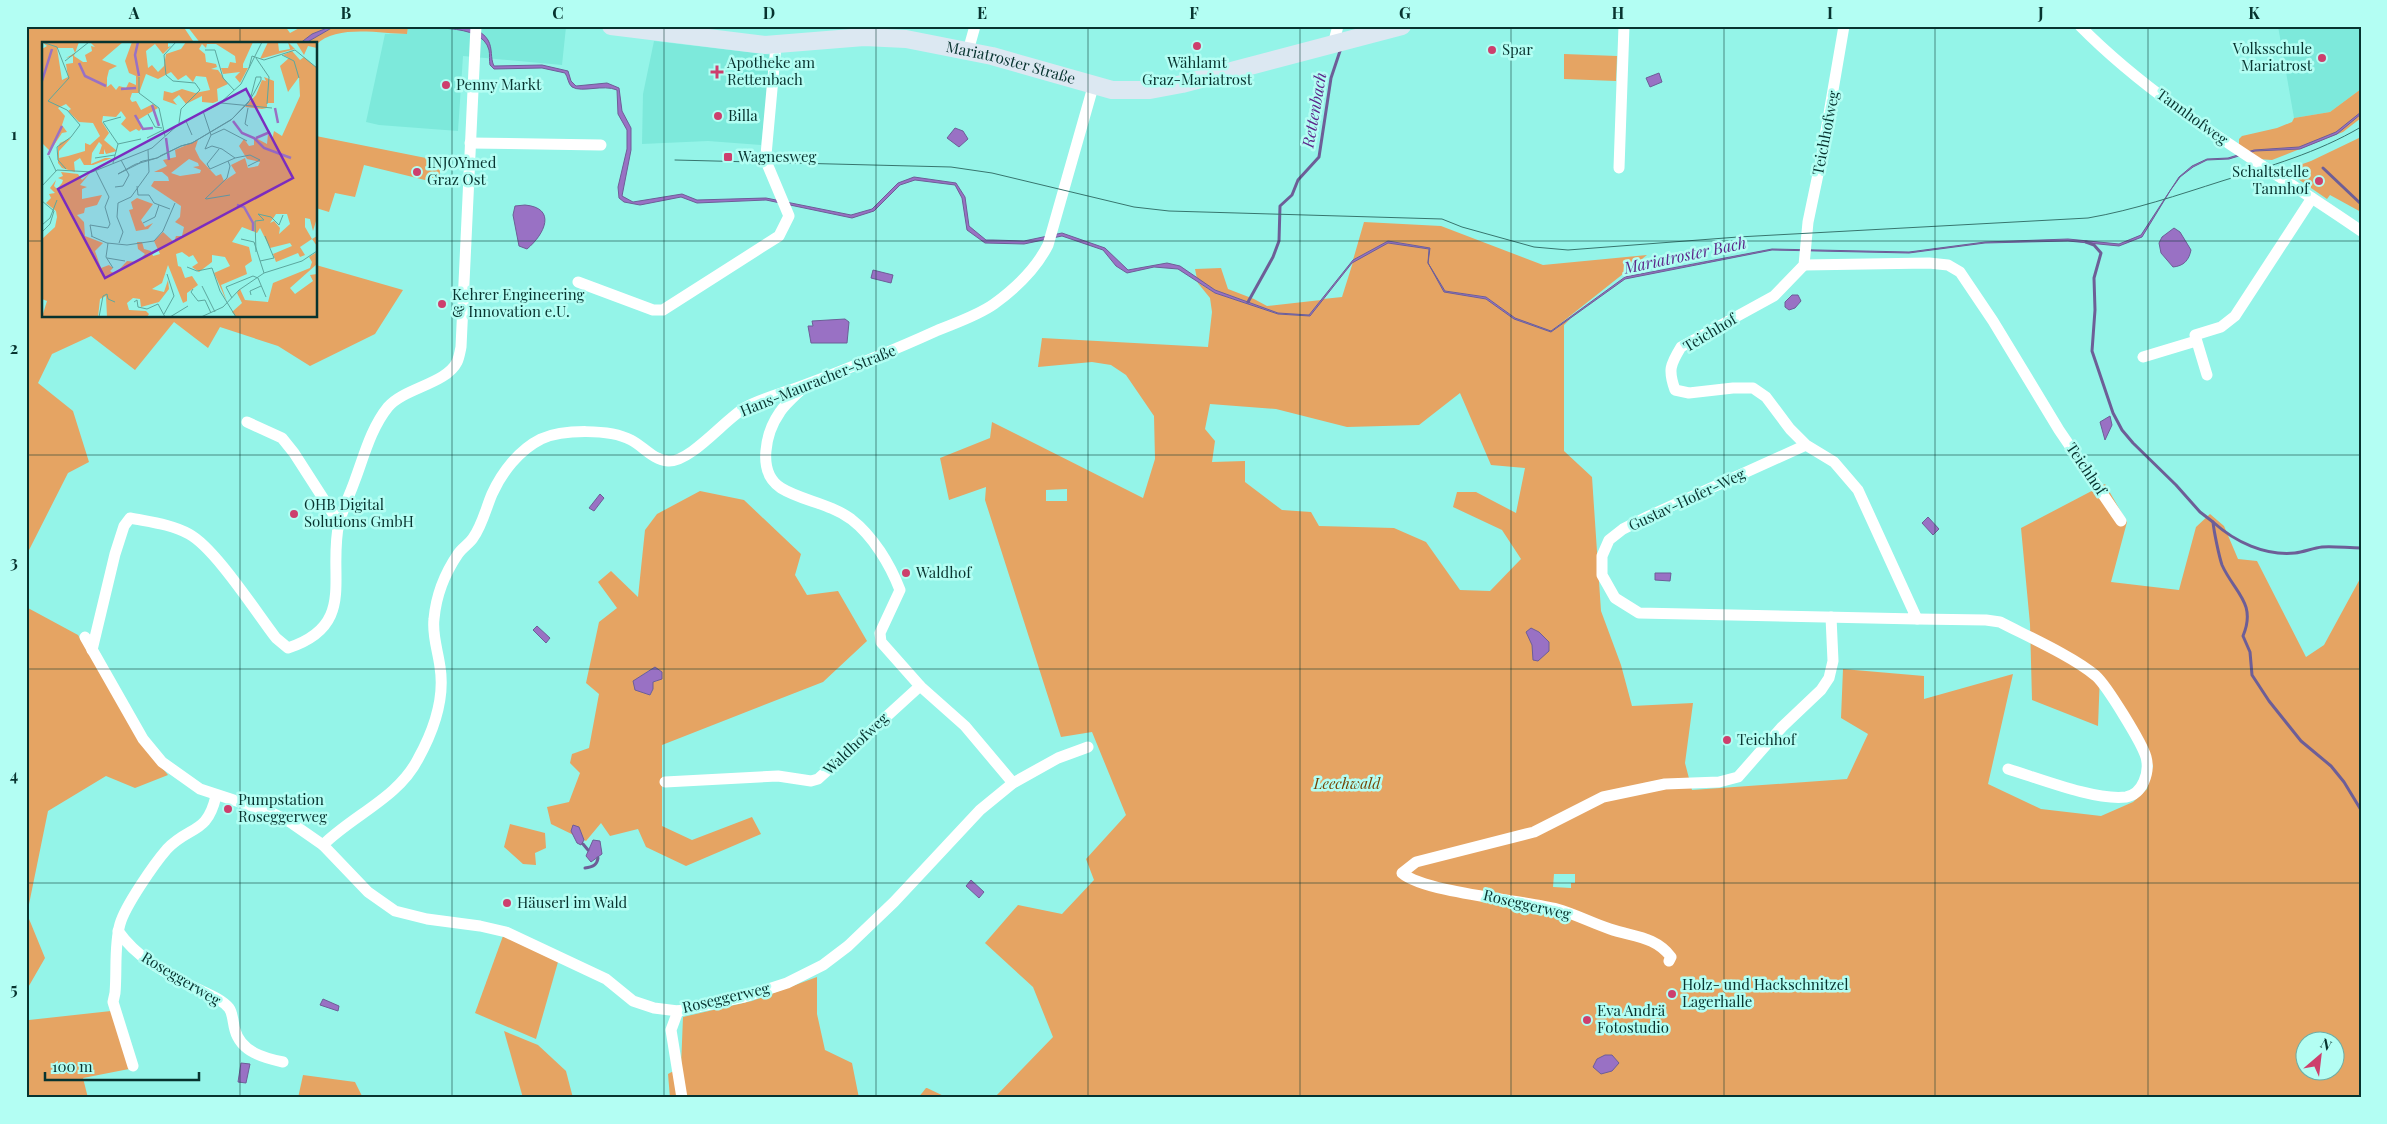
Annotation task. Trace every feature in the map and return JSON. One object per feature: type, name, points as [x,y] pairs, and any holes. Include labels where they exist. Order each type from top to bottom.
[{"type":"main road","name":"Mariatroster Straße","points":[[611,26],[688,31],[776,44],[886,37],[927,42],[968,51],[1093,87],[1129,91],[1167,87],[1343,37],[1402,26]]},
{"type":"street","points":[[92,650],[115,554],[124,526],[130,518],[163,524],[190,534],[206,547],[276,638],[288,648],[299,645],[324,626],[332,616],[339,523],[375,426],[388,406],[403,395],[436,381],[457,363],[461,347],[476,26]]},
{"type":"street","points":[[968,51],[975,26]]},
{"type":"street","points":[[1619,168],[1624,26]]},
{"type":"street","name":"Teichhofweg","points":[[1804,261],[1806,241],[1835,88],[1844,26]]},
{"type":"street","name":"Tannhofweg","points":[[2080,26],[2139,78],[2236,148],[2361,231]]},
{"type":"street","points":[[578,282],[653,310],[663,310],[778,236],[787,221],[787,213],[768,166],[766,155],[776,44]]},
{"type":"street","name":"Hans-Mauracher-Straße","points":[[323,845],[332,835],[396,788],[409,774],[418,760],[430,734],[440,695],[441,669],[435,644],[434,621],[444,580],[460,551],[474,538],[500,479],[524,450],[544,438],[583,431],[607,432],[631,440],[654,456],[668,461],[685,457],[728,419],[747,407],[867,361],[993,305],[1028,275],[1042,258],[1048,245],[1093,87]]},
{"type":"street","points":[[470,143],[601,145]]},
{"type":"street","points":[[2144,357],[2221,328],[2235,316],[2312,198]]},
{"type":"street","name":"Teichhof","points":[[1917,619],[1858,490],[1834,462],[1806,445],[1790,429],[1766,397],[1753,388],[1733,388],[1689,393],[1675,390],[1670,374],[1672,362],[1682,347],[1774,296],[1804,261],[1948,265],[1960,272],[2009,346],[2054,423],[2121,521]]},
{"type":"street","points":[[2198,337],[2207,375]]},
{"type":"street","points":[[807,384],[780,412],[770,433],[765,457],[768,474],[781,488],[829,506],[851,519],[871,538],[894,575],[900,590],[880,634],[881,642],[920,686],[965,726],[1013,783]]},
{"type":"street","points":[[247,422],[282,438],[294,453],[339,523]]},
{"type":"street","name":"Gustav-Hofer-Weg","points":[[1806,445],[1623,529],[1609,540],[1602,556],[1602,576],[1615,598],[1639,613],[1831,617]]},
{"type":"street","points":[[1831,617],[2000,622],[2079,665],[2097,677],[2109,692],[2146,758],[2147,772],[2142,786],[2128,796],[2114,797],[2097,795],[2008,769]]},
{"type":"street","name":"Roseggerweg","points":[[1669,961],[1671,957],[1665,950],[1650,940],[1637,935],[1611,930],[1558,909],[1431,885],[1402,873],[1416,862],[1534,832],[1603,797],[1665,784],[1719,782],[1738,777],[1782,727],[1821,690],[1829,678],[1833,662],[1831,617]]},
{"type":"street","name":"Roseggerweg","points":[[85,637],[143,739],[162,762],[200,789],[290,822],[323,845],[368,892],[395,911],[427,919],[480,926],[506,932],[606,979],[633,1001],[654,1008],[678,1011],[714,1005],[787,983],[823,965],[854,940],[926,868],[980,810],[1013,783],[1058,758],[1088,747]]},
{"type":"street","name":"Waldhofweg","points":[[665,782],[778,776],[811,781],[818,779],[920,686]]},
{"type":"street","name":"Roseggerweg","points":[[133,1066],[113,1002],[118,931],[126,909],[166,850],[178,839],[202,826],[212,813],[216,796]]},
{"type":"street","name":"Roseggerweg","points":[[118,931],[143,958],[219,1000],[230,1009],[237,1037],[248,1049],[261,1057],[283,1062]]},
{"type":"street","points":[[678,1011],[671,1030],[682,1098]]},
{"type":"shaded area","points":[[447,25],[472,29],[481,33],[488,40],[494,66],[542,65],[568,71],[571,81],[576,86],[607,83],[619,88],[622,111],[631,128],[631,150],[622,196],[633,202],[682,194],[697,200],[766,198],[851,215],[872,209],[898,183],[914,177],[956,183],[965,197],[969,226],[986,240],[1024,241],[1062,233],[1105,248],[1128,270],[1167,263],[1180,266],[1215,290],[1278,313],[1309,315],[1353,260],[1388,241],[1430,248],[1428,263],[1429,249],[1388,243],[1352,263],[1310,316],[1278,314],[1215,293],[1178,269],[1154,267],[1127,273],[1116,266],[1103,250],[1062,236],[1024,244],[985,243],[967,230],[962,198],[955,185],[915,180],[900,185],[874,211],[852,218],[766,200],[697,203],[681,197],[640,205],[624,202],[619,198],[618,187],[627,149],[627,130],[618,114],[617,90],[611,88],[576,89],[571,86],[565,73],[542,68],[494,69],[490,65],[489,50],[484,41],[475,35],[450,29],[399,26]]},
{"type":"shaded area","points":[[335,26],[307,42],[302,42],[312,34]]},
{"type":"shaded area","points":[[408,26],[566,27],[562,65],[463,56],[458,131],[379,125],[366,122],[385,34],[407,34]]},
{"type":"shaded area","name":"Volksschule Mariatrost","points":[[2278,26],[2361,26],[2361,89],[2330,112],[2294,118]]},
{"type":"shaded area","points":[[654,41],[772,55],[761,145],[708,141],[642,144],[643,94]]},
{"type":"shaded area","points":[[1659,73],[1662,82],[1650,87],[1646,78]]},
{"type":"shaded area","name":"Mariatroster Bach","points":[[2361,112],[2337,134],[2300,149],[2255,151],[2229,159],[2207,160],[2193,167],[2180,177],[2142,237],[2119,246],[2068,241],[1985,243],[1909,253],[1772,250],[1625,279],[1551,332],[1514,319],[1486,299],[1444,292],[1428,263],[1445,291],[1486,297],[1515,318],[1551,331],[1625,277],[1772,249],[1909,252],[1985,242],[2068,239],[2119,244],[2141,235],[2179,177],[2192,166],[2207,159],[2228,158],[2254,150],[2299,147],[2336,132]]},
{"type":"shaded area","points":[[955,128],[963,131],[968,139],[959,147],[947,138]]},
{"type":"shaded area","points":[[515,206],[535,207],[541,211],[545,222],[539,236],[527,249],[519,246],[513,215]]},
{"type":"shaded area","points":[[2174,228],[2180,232],[2191,250],[2185,262],[2173,267],[2161,253],[2159,243],[2162,237]]},
{"type":"shaded area","points":[[873,270],[893,275],[891,283],[871,278]]},
{"type":"shaded area","points":[[1792,295],[1798,295],[1801,301],[1795,308],[1789,310],[1785,307],[1785,302]]},
{"type":"shaded area","points":[[845,319],[849,322],[847,343],[811,343],[808,326],[813,326],[812,321]]},
{"type":"shaded area","points":[[2110,416],[2112,425],[2105,440],[2100,422]]},
{"type":"shaded area","points":[[600,494],[604,498],[594,511],[589,508]]},
{"type":"shaded area","points":[[1928,517],[1939,529],[1933,535],[1922,523]]},
{"type":"shaded area","points":[[1655,573],[1671,573],[1670,581],[1655,580]]},
{"type":"shaded area","points":[[537,626],[550,638],[546,643],[533,630]]},
{"type":"shaded area","points":[[1531,628],[1539,632],[1549,642],[1549,651],[1538,661],[1533,660],[1532,645],[1526,632]]},
{"type":"shaded area","points":[[655,667],[662,672],[662,679],[653,682],[653,689],[650,695],[635,690],[633,681]]},
{"type":"shaded area","points":[[573,825],[579,827],[584,840],[581,845],[577,843],[571,831]]},
{"type":"shaded area","points":[[593,840],[600,841],[602,854],[591,862],[586,856]]},
{"type":"shaded area","points":[[971,880],[984,892],[979,898],[966,886]]},
{"type":"shaded area","points":[[323,999],[339,1006],[338,1011],[320,1005]]},
{"type":"shaded area","points":[[1605,1055],[1612,1055],[1619,1063],[1612,1071],[1601,1074],[1593,1067],[1597,1059]]},
{"type":"shaded area","points":[[241,1063],[250,1064],[246,1083],[238,1082]]},
{"type":"green space","points":[[26,26],[183,26],[194,42],[42,42],[42,318],[318,318],[318,266],[403,290],[375,334],[310,366],[278,346],[220,327],[208,348],[174,322],[135,370],[91,336],[52,354],[38,383],[73,411],[89,462],[68,473],[26,556]]},
{"type":"green space","points":[[187,26],[285,26],[290,33],[303,26],[332,26],[312,34],[302,42],[199,42]]},
{"type":"green space","points":[[335,26],[408,27],[407,34],[347,32],[335,34],[318,43],[307,42]]},
{"type":"green space","points":[[1564,54],[1617,56],[1616,81],[1564,79]]},
{"type":"green space","points":[[2361,89],[2361,118],[2343,132],[2272,160],[2258,159],[2239,145],[2239,139],[2242,136],[2277,128],[2292,122],[2294,118],[2330,112]]},
{"type":"green space","name":"INJOYmed Graz Ost","points":[[318,136],[441,161],[439,180],[429,181],[364,165],[355,197],[335,193],[329,212],[318,209]]},
{"type":"green space","points":[[2361,137],[2361,212],[2330,195],[2327,199],[2285,170],[2311,161]]},
{"type":"green space","name":"Leechwald","points":[[1364,222],[1441,226],[1543,265],[1647,255],[1551,331],[1515,318],[1486,297],[1445,291],[1432,269],[1445,292],[1486,299],[1514,319],[1551,332],[1571,318],[1564,325],[1564,451],[1592,477],[1601,611],[1621,665],[1632,706],[1693,703],[1685,763],[1692,790],[1847,779],[1868,734],[1841,718],[1843,669],[1924,676],[1924,699],[2013,674],[1988,784],[2041,809],[2101,816],[2133,802],[2147,789],[2153,766],[2139,731],[2100,674],[2098,726],[2032,700],[2030,624],[2021,528],[2105,484],[2127,522],[2111,582],[2179,590],[2196,527],[2210,514],[2224,526],[2238,559],[2257,561],[2306,657],[2324,645],[2361,577],[2361,1098],[994,1098],[1053,1037],[1033,987],[985,943],[1018,905],[1062,914],[1094,880],[1086,859],[1126,815],[1092,732],[1061,737],[985,500],[986,487],[949,500],[940,458],[990,438],[992,422],[1143,498],[1155,459],[1154,416],[1126,375],[1111,365],[1092,362],[1038,367],[1042,338],[1208,347],[1212,312],[1210,298],[1197,282],[1215,293],[1278,314],[1309,316],[1323,299],[1342,297],[1353,262],[1388,243],[1429,249],[1428,260],[1430,248],[1388,241],[1353,260]],"holes":[[[1460,393],[1491,465],[1525,468],[1516,513],[1476,492],[1457,492],[1453,507],[1502,530],[1521,559],[1490,591],[1460,590],[1426,542],[1394,528],[1319,526],[1311,512],[1282,510],[1245,482],[1245,461],[1212,462],[1215,441],[1205,429],[1210,404],[1276,409],[1347,427],[1419,425]],[[1067,489],[1067,501],[1046,501],[1046,490]],[[1554,874],[1575,874],[1575,883],[1571,883],[1571,888],[1553,887]]]},
{"type":"green space","points":[[1221,268],[1228,289],[1267,306],[1321,300],[1309,315],[1278,313],[1215,290],[1197,279],[1195,269]]},
{"type":"green space","points":[[700,491],[744,500],[801,554],[795,575],[807,595],[838,591],[867,641],[823,682],[662,745],[662,826],[692,840],[752,817],[761,834],[686,866],[646,847],[638,829],[610,836],[601,823],[586,841],[551,824],[547,807],[569,802],[580,773],[570,763],[572,754],[589,748],[599,694],[586,683],[599,622],[617,608],[598,582],[611,571],[638,597],[645,530],[657,514]],"holes":[[[650,670],[657,681],[653,682],[653,689],[650,695],[642,692],[638,678]]]},
{"type":"green space","points":[[26,603],[28,608],[78,635],[140,741],[168,775],[135,788],[106,776],[48,811],[27,914],[45,958],[26,991]]},
{"type":"green space","points":[[510,824],[545,833],[546,848],[535,853],[536,865],[523,864],[504,847]]},
{"type":"green space","points":[[503,936],[558,962],[536,1039],[475,1013]]},
{"type":"green space","points":[[817,977],[817,1014],[825,1050],[852,1063],[859,1098],[670,1098],[668,1074],[681,1067],[683,1017],[752,1001]]},
{"type":"green space","points":[[111,1011],[129,1069],[83,1078],[88,1098],[26,1098],[26,1015],[29,1020]]},
{"type":"green space","points":[[504,1031],[538,1045],[566,1071],[573,1098],[523,1098]]},
{"type":"green space","points":[[303,1075],[355,1082],[363,1098],[298,1098]]},
{"type":"green space","points":[[927,1088],[948,1098],[918,1098]]},
{"type":"waterway","name":"Rettenbach","points":[[1248,302],[1273,257],[1279,241],[1280,206],[1292,195],[1298,180],[1319,157],[1331,78],[1341,48]]},
{"type":"waterway","points":[[2323,168],[2361,204]]},
{"type":"waterway","points":[[2086,242],[2094,245],[2101,253],[2094,278],[2095,310],[2092,351],[2113,413],[2122,430],[2133,443],[2176,485],[2200,512],[2213,522],[2222,565],[2246,606],[2247,625],[2243,636],[2250,652],[2252,675],[2269,701],[2301,741],[2331,766],[2344,782],[2361,810]]},
{"type":"waterway","points":[[2213,522],[2231,536],[2251,546],[2273,552],[2295,553],[2327,547],[2361,548]]},
{"type":"waterway","points":[[583,844],[588,850]]},
{"type":"waterway","points":[[585,868],[594,865],[598,858]]},
{"type":"tram line","points":[[675,160],[951,167],[992,173],[1134,207],[1169,211],[1442,219],[1462,227],[1534,247],[1568,250],[1738,237],[2088,218],[2156,202],[2275,164],[2310,152],[2361,127]]},
{"type":"place","name":"Wählamt Graz-Mariatrost","points":[[1197,46]]},
{"type":"place","name":"Spar","points":[[1492,50]]},
{"type":"place","name":"Volksschule Mariatrost","points":[[2322,58]]},
{"type":"place","name":"Apotheke am Rettenbach","points":[[717,72]]},
{"type":"place","name":"Penny Markt","points":[[446,85]]},
{"type":"place","name":"Billa","points":[[718,116]]},
{"type":"place","name":"Wagnesweg","points":[[728,157]]},
{"type":"place","name":"INJOYmed Graz Ost","points":[[417,172]]},
{"type":"place","name":"Schaltstelle Tannhof","points":[[2319,181]]},
{"type":"place","name":"Kehrer Engineering & Innovation e.U.","points":[[442,304]]},
{"type":"place","name":"OHB Digital Solutions GmbH","points":[[294,514]]},
{"type":"place","name":"Waldhof","points":[[906,573]]},
{"type":"place","name":"Teichhof","points":[[1727,740]]},
{"type":"place","name":"Pumpstation Roseggerweg","points":[[228,809]]},
{"type":"place","name":"Häuserl im Wald","points":[[507,903]]},
{"type":"place","name":"Holz- und Hackschnitzel Lagerhalle","points":[[1672,994]]},
{"type":"place","name":"Eva Andrä Fotostudio","points":[[1587,1020]]}]
